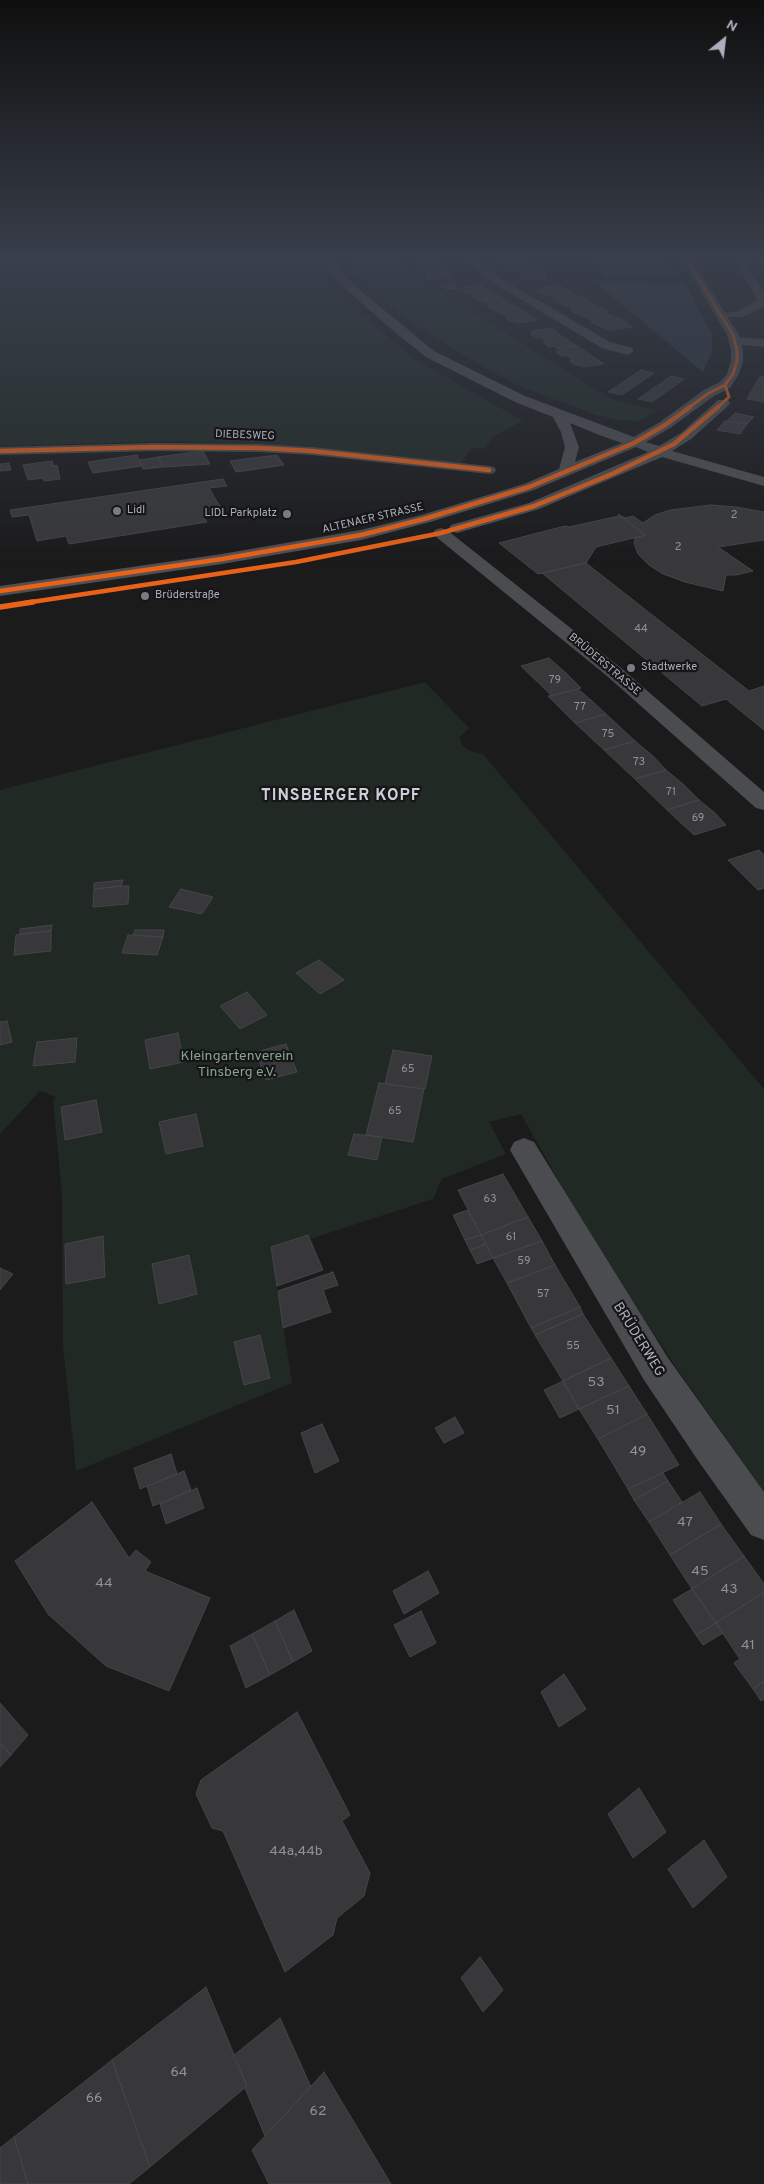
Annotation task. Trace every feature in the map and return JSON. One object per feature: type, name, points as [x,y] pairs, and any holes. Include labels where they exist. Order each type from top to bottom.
[{"type":"main road","points":[[442,360],[505,392],[559,415],[660,452],[764,482]]},
{"type":"main road","name":"ALTENAER STRASSE","points":[[0,607],[12,595],[317,543],[424,519],[529,487],[634,443],[665,426],[709,393],[725,385],[734,374],[737,360]]},
{"type":"main road","name":"ALTENAER STRASSE","points":[[12,595],[296,562],[441,533],[534,506],[660,452],[686,436],[729,397],[725,385]]},
{"type":"main road","points":[[559,415],[568,432],[572,447],[566,471]]},
{"type":"main road","name":"ALTENAER STRASSE","points":[[424,519],[441,533]]},
{"type":"street","name":"DIEBESWEG","points":[[0,451],[154,447],[260,448],[321,452],[489,470]]},
{"type":"street","name":"BRÜDERSTRASSE","points":[[441,533],[614,672],[764,803]]},
{"type":"street","name":"BRÜDERWEG","points":[[524,1150],[656,1369],[711,1450],[764,1522]]},
{"type":"green space","points":[[0,360],[416,360],[523,421],[494,436],[485,449],[472,448],[459,464],[303,446],[178,441],[0,446]]},
{"type":"green space","points":[[471,360],[548,360],[613,400],[657,411],[639,421],[616,420],[593,414],[522,387]]},
{"type":"green space","name":"Kleingartenverein Tinsberg e.V.","points":[[425,682],[469,728],[460,737],[462,745],[470,751],[483,754],[764,1089],[764,1492],[673,1363],[626,1291],[569,1199],[521,1114],[489,1122],[506,1154],[442,1179],[433,1199],[310,1239],[308,1236],[271,1247],[292,1383],[76,1471],[63,1346],[62,1194],[53,1101],[56,1097],[40,1091],[0,1134],[0,790]]},
{"type":"shaded area","points":[[689,360],[708,360],[703,372]]},
{"type":"building","points":[[598,360],[604,364],[583,367],[569,361]]},
{"type":"building","points":[[641,370],[654,373],[622,395],[608,392]]},
{"type":"building","points":[[671,376],[684,379],[652,402],[638,399]]},
{"type":"building","points":[[760,376],[764,377],[764,402],[747,399]]},
{"type":"building","points":[[735,413],[754,417],[747,424],[727,421]]},
{"type":"building","points":[[725,421],[747,424],[740,434],[717,430]]},
{"type":"building","points":[[203,451],[210,464],[164,467],[158,457]]},
{"type":"building","points":[[137,455],[142,466],[93,473],[88,462]]},
{"type":"building","points":[[277,455],[284,465],[236,472],[230,461]]},
{"type":"building","points":[[159,457],[163,467],[143,469],[139,460]]},
{"type":"building","points":[[52,461],[54,466],[57,465],[60,479],[44,481],[43,478],[28,480],[23,465]]},
{"type":"building","points":[[9,463],[11,470],[0,471],[0,464]]},
{"type":"building","name":"Lidl","points":[[223,479],[227,486],[209,488],[224,513],[203,516],[207,522],[69,544],[66,536],[37,541],[29,515],[12,517],[10,510]]},
{"type":"building","points":[[711,505],[764,512],[764,540],[718,547],[753,571],[726,575],[723,591],[685,582],[663,574],[649,565],[638,554],[634,543],[635,538],[646,535],[618,514],[625,518],[633,516],[643,523],[655,515],[670,510]]},
{"type":"building","points":[[619,516],[646,535],[596,547],[586,563],[538,574],[499,543],[565,526],[569,527]]},
{"type":"building","points":[[586,563],[749,691],[764,686],[764,730],[726,699],[702,706],[542,573]]},
{"type":"building","points":[[549,658],[581,688],[552,696],[521,666]]},
{"type":"building","points":[[578,689],[606,714],[575,723],[548,696]]},
{"type":"building","points":[[606,714],[635,741],[604,750],[575,723]]},
{"type":"building","points":[[635,741],[666,770],[635,779],[604,750]]},
{"type":"building","points":[[666,770],[699,800],[667,810],[635,779]]},
{"type":"building","points":[[699,800],[726,825],[694,835],[667,810]]},
{"type":"building","points":[[759,850],[764,855],[764,888],[758,890],[728,860]]},
{"type":"building","points":[[123,880],[121,886],[94,889],[94,883]]},
{"type":"building","points":[[129,886],[128,904],[93,907],[94,889]]},
{"type":"building","points":[[181,889],[213,897],[202,914],[169,907]]},
{"type":"building","points":[[52,925],[51,931],[20,934],[20,929]]},
{"type":"building","points":[[135,930],[164,930],[163,937],[133,935]]},
{"type":"building","points":[[51,931],[51,951],[14,955],[16,935]]},
{"type":"building","points":[[128,935],[163,937],[157,955],[122,953]]},
{"type":"building","points":[[319,960],[344,980],[320,994],[296,973]]},
{"type":"building","points":[[247,992],[267,1015],[240,1029],[220,1006]]},
{"type":"building","points":[[7,1021],[12,1042],[0,1045],[0,1022]]},
{"type":"building","points":[[178,1033],[184,1062],[150,1069],[145,1040]]},
{"type":"building","points":[[77,1038],[75,1062],[33,1066],[37,1042]]},
{"type":"building","points":[[286,1044],[297,1072],[266,1080],[256,1052]]},
{"type":"building","points":[[393,1050],[432,1056],[425,1089],[385,1084]]},
{"type":"building","points":[[379,1083],[424,1089],[413,1142],[366,1135]]},
{"type":"building","points":[[96,1100],[102,1132],[65,1140],[61,1107]]},
{"type":"building","points":[[196,1114],[203,1146],[166,1154],[159,1122]]},
{"type":"building","points":[[354,1134],[382,1137],[377,1160],[348,1155]]},
{"type":"building","points":[[503,1174],[528,1217],[481,1235],[458,1190]]},
{"type":"building","points":[[468,1210],[481,1235],[465,1240],[453,1215]]},
{"type":"building","points":[[528,1217],[542,1241],[493,1258],[481,1235]]},
{"type":"building","points":[[308,1235],[323,1270],[277,1286],[271,1247]]},
{"type":"building","points":[[481,1235],[486,1244],[470,1250],[465,1240]]},
{"type":"building","points":[[103,1236],[105,1277],[66,1284],[65,1244]]},
{"type":"building","points":[[542,1241],[555,1265],[507,1283],[493,1258]]},
{"type":"building","points":[[486,1244],[493,1258],[477,1264],[470,1250]]},
{"type":"building","points":[[189,1255],[197,1294],[159,1304],[152,1264]]},
{"type":"building","points":[[555,1265],[580,1307],[531,1328],[507,1283]]},
{"type":"building","points":[[0,1268],[13,1274],[0,1290]]},
{"type":"building","points":[[333,1272],[338,1285],[323,1290],[331,1312],[283,1328],[278,1291]]},
{"type":"building","points":[[580,1307],[583,1314],[535,1335],[531,1328]]},
{"type":"building","points":[[583,1314],[611,1358],[563,1381],[535,1335]]},
{"type":"building","points":[[260,1335],[270,1378],[244,1385],[234,1342]]},
{"type":"building","points":[[611,1358],[629,1386],[579,1409],[563,1381]]},
{"type":"building","points":[[563,1381],[579,1409],[560,1418],[544,1390]]},
{"type":"building","points":[[629,1386],[647,1414],[598,1439],[579,1409]]},
{"type":"building","points":[[647,1414],[679,1465],[628,1489],[598,1439]]},
{"type":"building","points":[[455,1417],[464,1433],[444,1443],[435,1428]]},
{"type":"building","points":[[322,1424],[339,1461],[315,1473],[301,1433]]},
{"type":"building","points":[[171,1454],[177,1474],[140,1489],[134,1468]]},
{"type":"building","points":[[184,1471],[191,1490],[153,1506],[147,1486]]},
{"type":"building","points":[[663,1473],[668,1481],[634,1500],[628,1489]]},
{"type":"building","points":[[668,1481],[682,1502],[649,1522],[634,1500]]},
{"type":"building","points":[[197,1488],[204,1508],[166,1524],[160,1504]]},
{"type":"building","points":[[700,1492],[721,1524],[670,1555],[649,1522]]},
{"type":"building","points":[[92,1502],[129,1558],[136,1550],[151,1562],[145,1571],[210,1598],[169,1691],[106,1666],[48,1614],[15,1561]]},
{"type":"building","points":[[721,1524],[744,1556],[692,1589],[670,1555]]},
{"type":"building","points":[[744,1556],[764,1584],[764,1592],[716,1623],[692,1589]]},
{"type":"building","points":[[428,1571],[439,1593],[404,1614],[393,1591]]},
{"type":"building","points":[[692,1589],[716,1623],[696,1635],[673,1600]]},
{"type":"building","points":[[764,1592],[764,1681],[753,1689],[734,1663],[740,1659],[716,1623]]},
{"type":"building","points":[[294,1610],[312,1651],[293,1662],[275,1621]]},
{"type":"building","points":[[421,1611],[436,1643],[410,1657],[394,1625]]},
{"type":"building","points":[[275,1621],[293,1662],[270,1675],[252,1634]]},
{"type":"building","points":[[716,1623],[723,1633],[703,1645],[696,1635]]},
{"type":"building","points":[[252,1634],[270,1675],[246,1688],[230,1646]]},
{"type":"building","points":[[564,1674],[586,1709],[559,1727],[541,1692]]},
{"type":"building","points":[[764,1681],[764,1699],[761,1701],[753,1689]]},
{"type":"building","points":[[0,1703],[28,1735],[11,1755],[0,1743]]},
{"type":"building","points":[[297,1712],[350,1815],[342,1821],[370,1873],[364,1896],[337,1918],[333,1935],[285,1972],[223,1831],[212,1828],[196,1794],[201,1780]]},
{"type":"building","points":[[0,1743],[11,1755],[0,1767]]},
{"type":"building","points":[[639,1788],[666,1832],[633,1858],[608,1814]]},
{"type":"building","points":[[704,1840],[727,1877],[693,1908],[668,1869]]},
{"type":"building","points":[[480,1957],[503,1990],[483,2012],[461,1978]]},
{"type":"building","points":[[206,1987],[247,2086],[150,2167],[112,2060]]},
{"type":"building","points":[[280,2018],[311,2087],[265,2136],[245,2088],[247,2086],[233,2056]]},
{"type":"building","points":[[112,2060],[150,2167],[129,2184],[28,2184],[14,2137]]},
{"type":"building","points":[[324,2072],[391,2184],[269,2184],[252,2150]]},
{"type":"building","points":[[14,2137],[28,2184],[0,2184],[0,2148]]},
{"type":"cycle path","points":[[0,591],[222,559],[361,535],[424,519],[529,487],[634,443],[665,425],[709,393],[725,385],[733,374],[737,360]]},
{"type":"cycle path","points":[[0,607],[296,562],[441,533],[534,506],[612,474],[674,444],[699,425],[729,397],[725,385]]},
{"type":"cycle path","points":[[0,451],[154,447],[260,448],[312,451],[489,470]]},
{"type":"place","name":"Lidl","points":[[117,511]]},
{"type":"place","name":"LIDL Parkplatz","points":[[287,514]]},
{"type":"place","name":"Brüderstraße","points":[[145,596]]},
{"type":"place","name":"Stadtwerke","points":[[631,668]]},
{"type":"district","name":"TINSBERGER KOPF","points":[[341,797]]}]
